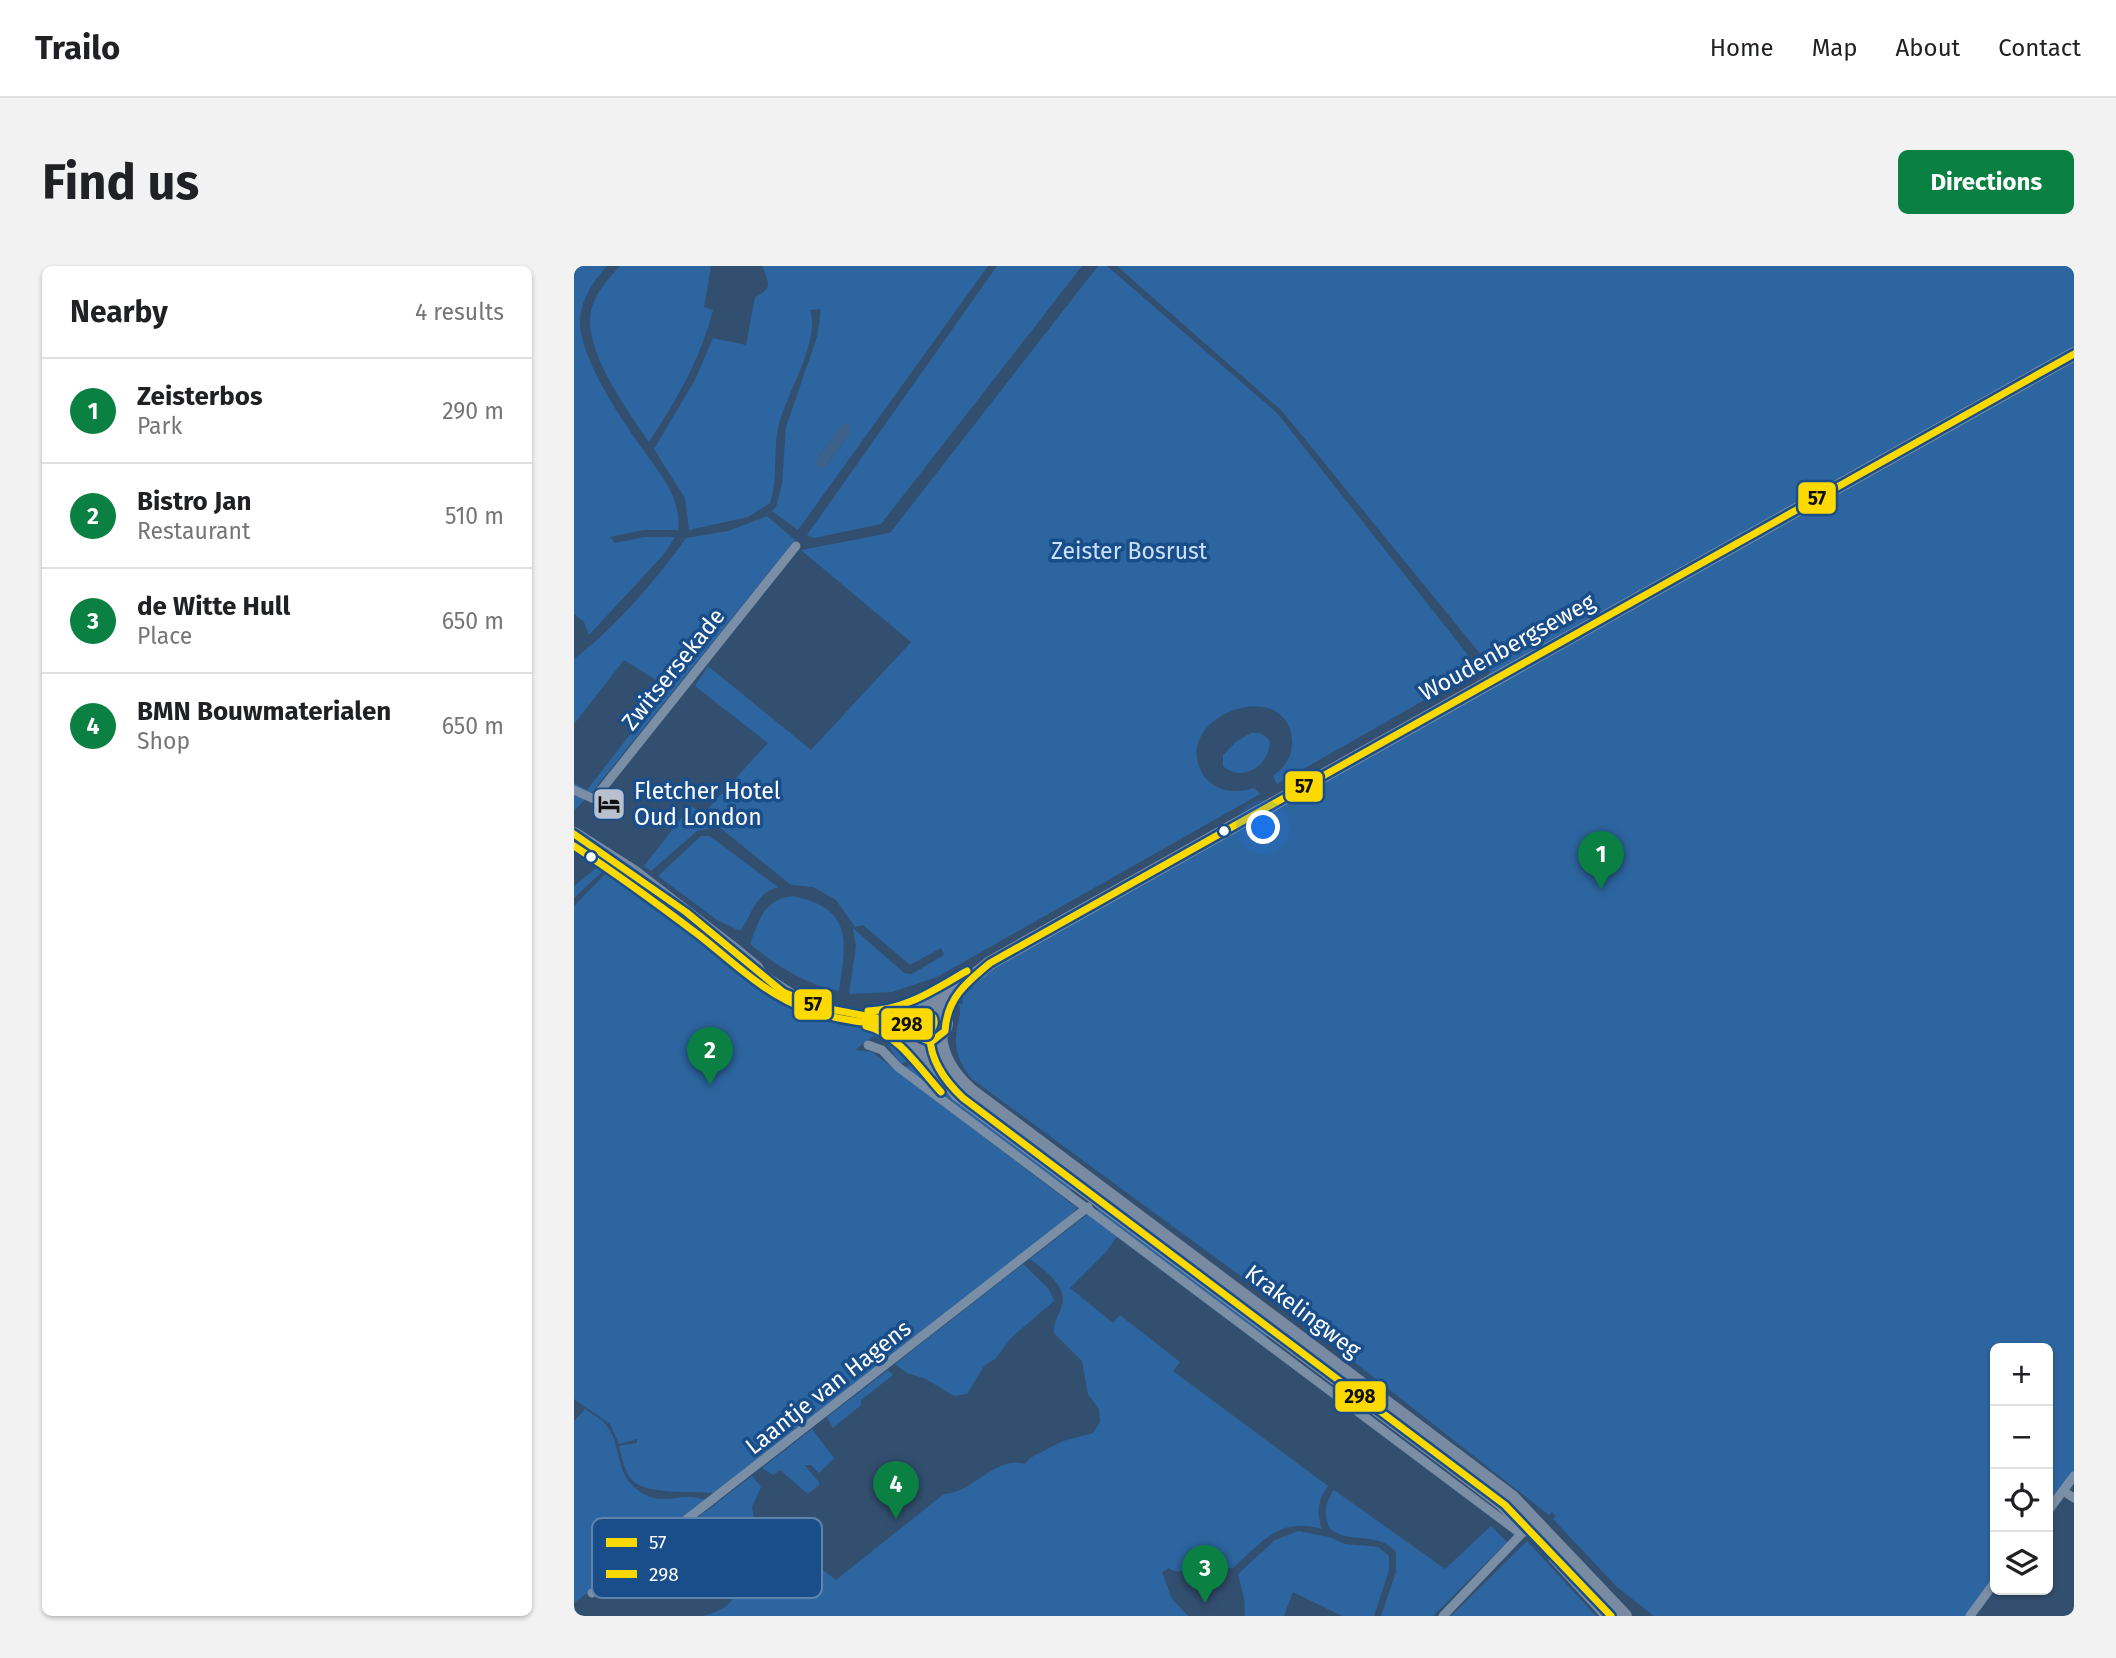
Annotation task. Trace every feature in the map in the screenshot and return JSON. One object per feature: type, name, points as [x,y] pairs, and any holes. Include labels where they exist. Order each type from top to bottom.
[{"type":"main road","name":"Woudenbergseweg","points":[[933,1004],[964,984],[982,968],[2074,354]]},
{"type":"main road","points":[[574,834],[635,873],[756,968],[788,988],[809,999],[832,1005],[911,1019]]},
{"type":"main road","points":[[881,1015],[935,992],[966,971],[982,968]]},
{"type":"main road","name":"Woudenbergseweg","points":[[946,1015],[964,984]]},
{"type":"main road","points":[[933,1004],[946,1015],[945,1031],[940,1036],[926,1041],[913,1033],[911,1019],[921,1005],[933,1004]]},
{"type":"main road","points":[[881,1015],[944,1077]]},
{"type":"main road","name":"Krakelingweg","points":[[940,1036],[943,1051],[960,1081],[1095,1200]]},
{"type":"main road","name":"Krakelingweg","points":[[926,1041],[944,1077],[957,1094],[1501,1503],[1625,1616]]},
{"type":"main road","name":"Krakelingweg","points":[[1528,1529],[1609,1616]]},
{"type":"street","name":"Zwitsersekade","points":[[574,790],[594,799],[796,546]]},
{"type":"street","name":"Krakelingweg","points":[[868,1045],[882,1050],[898,1067],[1095,1200]]},
{"type":"street","name":"Laantje van Hagens","points":[[687,1518],[1095,1200]]},
{"type":"street","points":[[2053,1504],[2074,1476]]},
{"type":"street","points":[[2063,1490],[2074,1499]]},
{"type":"street","points":[[1443,1616],[1528,1529]]},
{"type":"street","points":[[1970,1616],[1990,1589]]},
{"type":"green space","points":[[574,266],[607,266],[583,303],[580,318],[585,349],[612,404],[668,486],[678,518],[678,530],[644,530],[610,537],[615,543],[645,537],[675,537],[665,553],[589,635],[584,622],[574,614]]},
{"type":"green space","points":[[620,266],[711,266],[704,307],[713,310],[708,328],[687,379],[649,442],[609,380],[590,327],[591,311],[596,298]]},
{"type":"green space","points":[[763,266],[988,266],[798,530],[772,511],[776,507],[782,484],[786,427],[817,337],[821,309],[810,310],[812,323],[807,353],[778,428],[770,503],[748,517],[689,530],[685,498],[654,449],[695,380],[713,338],[746,345],[755,297],[768,287]],"holes":[[[842,424],[850,433],[825,467],[815,461]]]},
{"type":"green space","points":[[997,266],[1082,266],[881,524],[814,538],[807,535]]},
{"type":"green space","name":"Zeister Bosrust","points":[[1098,266],[1107,266],[1277,413],[1479,669],[1277,784],[1273,776],[1287,761],[1292,746],[1286,722],[1274,711],[1258,706],[1240,708],[1223,715],[1208,726],[1199,741],[1197,758],[1200,768],[1210,783],[1218,787],[1235,791],[1254,788],[1260,794],[937,977],[892,992],[849,994],[856,946],[853,928],[904,973],[912,974],[944,955],[941,948],[910,965],[863,925],[855,927],[836,900],[813,887],[791,885],[718,826],[697,831],[651,871],[644,866],[691,806],[703,814],[768,743],[695,686],[708,666],[811,750],[911,642],[801,550],[890,533]]},
{"type":"green space","points":[[1117,266],[2074,266],[2074,1473],[2053,1501],[2053,1343],[1990,1343],[1990,1585],[1967,1616],[1654,1616],[1617,1587],[1553,1519],[1556,1516],[1552,1512],[1549,1515],[1306,1324],[972,1079],[964,1068],[956,1043],[960,1012],[958,1002],[962,1005],[960,998],[988,969],[1485,679],[1490,672],[1491,667],[1282,411]]},
{"type":"green space","points":[[767,516],[795,540],[574,811],[574,783],[587,790],[667,687],[624,660],[574,724],[574,659],[634,603],[686,538],[728,531]]},
{"type":"green space","points":[[1251,733],[1262,734],[1270,742],[1265,758],[1260,765],[1246,772],[1230,771],[1223,766],[1223,755],[1237,741]]},
{"type":"green space","points":[[701,836],[710,836],[778,887],[764,894],[740,931],[717,920],[658,876]]},
{"type":"green space","points":[[600,865],[605,869],[574,898],[574,886]]},
{"type":"green space","points":[[610,869],[663,900],[800,1006],[826,1016],[872,1024],[895,1033],[919,1057],[900,1064],[886,1041],[873,1036],[855,1050],[872,1052],[1077,1208],[1070,1217],[714,1493],[649,1489],[633,1481],[625,1469],[619,1446],[637,1443],[637,1439],[619,1444],[610,1424],[574,1399],[574,906]]},
{"type":"green space","points":[[793,896],[827,909],[836,919],[844,942],[839,991],[792,973],[750,944],[760,919],[769,906],[775,901]]},
{"type":"green space","points":[[928,1010],[939,1017],[940,1022],[933,1033],[928,1034],[917,1027],[916,1022],[923,1011]]},
{"type":"green space","points":[[923,1060],[950,1096],[1075,1185],[1069,1193],[903,1068]]},
{"type":"green space","points":[[1100,1209],[1271,1333],[1265,1338],[1095,1210]]},
{"type":"green space","points":[[1088,1214],[1119,1234],[1105,1253],[1070,1288],[1113,1323],[1120,1315],[1180,1362],[1173,1371],[1328,1486],[1319,1506],[1322,1529],[1294,1526],[1283,1529],[1263,1541],[1233,1568],[1226,1568],[1215,1560],[1185,1571],[1169,1568],[1162,1572],[1172,1599],[1188,1616],[703,1616],[722,1609],[732,1598],[822,1598],[822,1569],[836,1580],[944,1494],[965,1488],[1003,1465],[1025,1464],[1030,1458],[1063,1441],[1093,1433],[1100,1422],[1099,1409],[1088,1394],[1082,1361],[1054,1333],[1062,1305],[1061,1291],[1053,1279],[1030,1259]]},
{"type":"green space","points":[[1023,1264],[1049,1289],[1054,1301],[1012,1337],[995,1359],[984,1366],[967,1394],[954,1396],[926,1379],[907,1373],[895,1364]]},
{"type":"green space","points":[[888,1370],[893,1375],[861,1400],[861,1405],[833,1428],[827,1417]]},
{"type":"green space","points":[[585,1409],[607,1426],[627,1479],[642,1493],[661,1499],[688,1497],[707,1501],[685,1518],[592,1518],[592,1589],[574,1603],[574,1421]]},
{"type":"green space","points":[[812,1429],[834,1458],[819,1473],[811,1465],[804,1465],[819,1482],[808,1494],[780,1470],[773,1475],[762,1468]]},
{"type":"green space","points":[[752,1476],[761,1487],[752,1507],[754,1518],[697,1518]]},
{"type":"green space","points":[[1334,1490],[1445,1569],[1491,1526],[1507,1542],[1433,1616],[1381,1616],[1396,1572],[1396,1552],[1380,1541],[1338,1534],[1330,1529],[1326,1509]]},
{"type":"green space","points":[[1298,1531],[1329,1537],[1345,1544],[1378,1547],[1389,1556],[1389,1570],[1374,1616],[1342,1616],[1293,1592],[1284,1616],[1245,1616],[1238,1574],[1275,1540]]},
{"type":"green space","points":[[1527,1541],[1596,1616],[1451,1616]]},
{"type":"shaded area","points":[[842,424],[850,425],[850,433],[825,467],[815,466],[815,461]]},
{"type":"transit line","name":"57","points":[[574,834],[686,912],[783,992],[819,1007],[903,1023],[921,1038],[931,1042],[945,1031],[950,1009],[959,992],[990,963],[2074,354]]},
{"type":"transit line","name":"298","points":[[574,846],[700,936],[751,978],[794,1004],[833,1017],[871,1023],[909,1024],[933,1017],[930,1038],[933,1055],[945,1078],[963,1098],[1505,1505],[1611,1616]]},
{"type":"transit line","name":"57","points":[[868,1011],[908,1003],[967,971]]},
{"type":"transit line","name":"298","points":[[866,1026],[898,1044],[941,1092]]},
{"type":"place","name":"Fletcher Hotel Oud London","points":[[609,804]]},
{"type":"place","name":"Zeisterbos","points":[[1601,889]]},
{"type":"place","name":"Bistro Jan","points":[[710,1085]]},
{"type":"place","name":"BMN Bouwmaterialen","points":[[896,1519]]},
{"type":"place","name":"de Witte Hull","points":[[1205,1603]]}]
